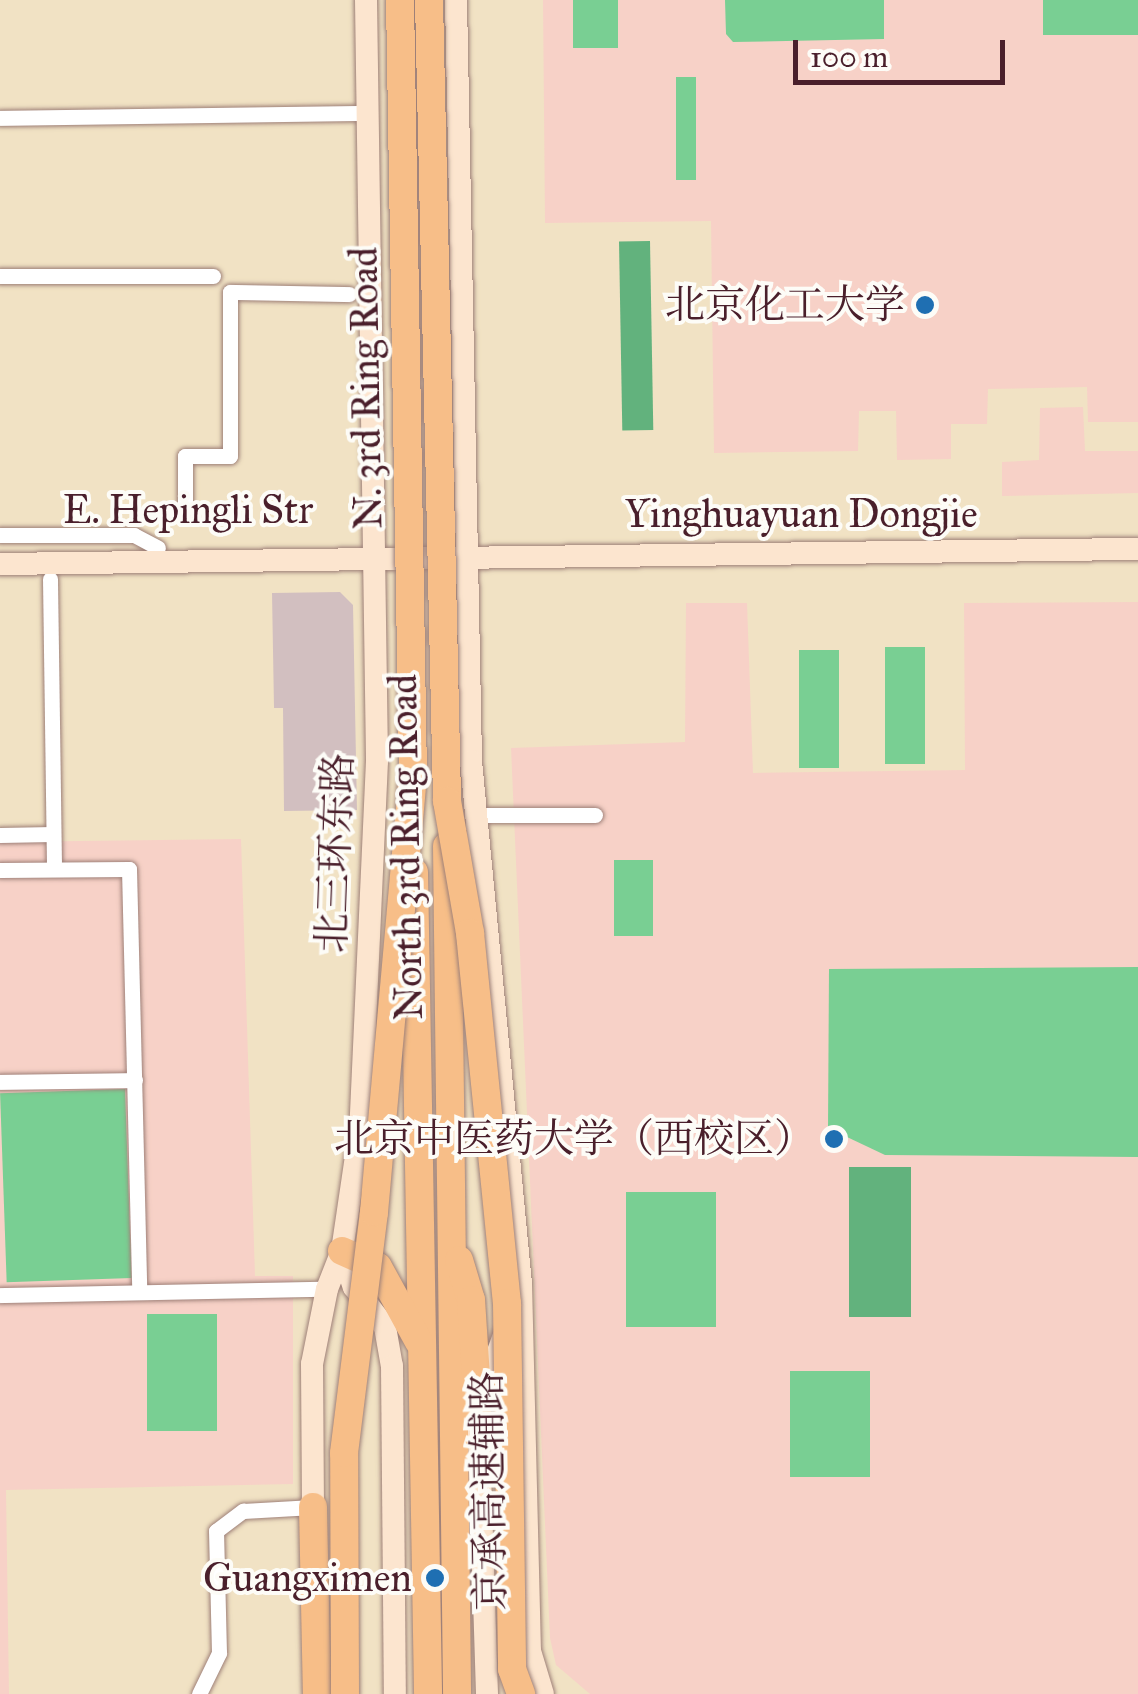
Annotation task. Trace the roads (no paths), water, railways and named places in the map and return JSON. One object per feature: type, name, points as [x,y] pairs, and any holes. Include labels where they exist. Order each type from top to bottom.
[{"type":"highway","name":"N. 3rd Ring Road","points":[[400,0],[412,775]]},
{"type":"highway","name":"North 3rd Ring Road","points":[[428,0],[447,801],[457,1694]]},
{"type":"highway","name":"North 3rd Ring Road","points":[[412,775],[428,1694]]},
{"type":"highway","points":[[346,1694],[344,1453],[374,1212],[412,775]]},
{"type":"highway","points":[[447,801],[470,933],[507,1303],[512,1669],[521,1694]]},
{"type":"highway","points":[[449,1226],[471,1300],[478,1406]]},
{"type":"highway","points":[[342,1251],[378,1267],[422,1348]]},
{"type":"highway","points":[[313,1507],[317,1694]]},
{"type":"street","name":"北三环东路","points":[[366,0],[378,761],[360,1129],[342,1251],[354,1287],[385,1327],[392,1366],[395,1694]]},
{"type":"street","points":[[456,0],[471,760],[522,1284],[478,1406],[487,1694]]},
{"type":"street","points":[[0,118],[368,113]]},
{"type":"street","points":[[0,276],[213,276]]},
{"type":"street","points":[[185,509],[185,456],[230,456],[230,292],[349,294]]},
{"type":"street","points":[[0,535],[134,535],[158,548]]},
{"type":"street","name":"E. Hepingli Str","points":[[0,549],[158,548],[375,554]]},
{"type":"street","name":"Yinghuayuan Dongjie","points":[[375,554],[1138,550]]},
{"type":"street","name":"E. Hepingli Str","points":[[0,564],[375,554]]},
{"type":"street","points":[[50,579],[54,870]]},
{"type":"street","points":[[376,602],[466,599]]},
{"type":"street","points":[[378,761],[471,760]]},
{"type":"street","points":[[476,816],[596,814]]},
{"type":"street","points":[[0,835],[54,834]]},
{"type":"street","points":[[0,870],[130,869],[139,1290]]},
{"type":"street","points":[[0,1082],[134,1080]]},
{"type":"street","points":[[199,1694],[220,1652],[216,1531],[243,1511],[313,1507],[312,1364],[327,1289],[342,1251]]},
{"type":"street","name":"京承高速辅路","points":[[522,1284],[527,1616],[534,1672],[544,1694]]},
{"type":"street","points":[[0,1295],[354,1287]]},
{"type":"place","name":"北京化工大学","points":[[925,305]]},
{"type":"place","name":"北京中医药大学（西校区）","points":[[834,1139]]},
{"type":"place","name":"Guangximen","points":[[435,1578]]}]
